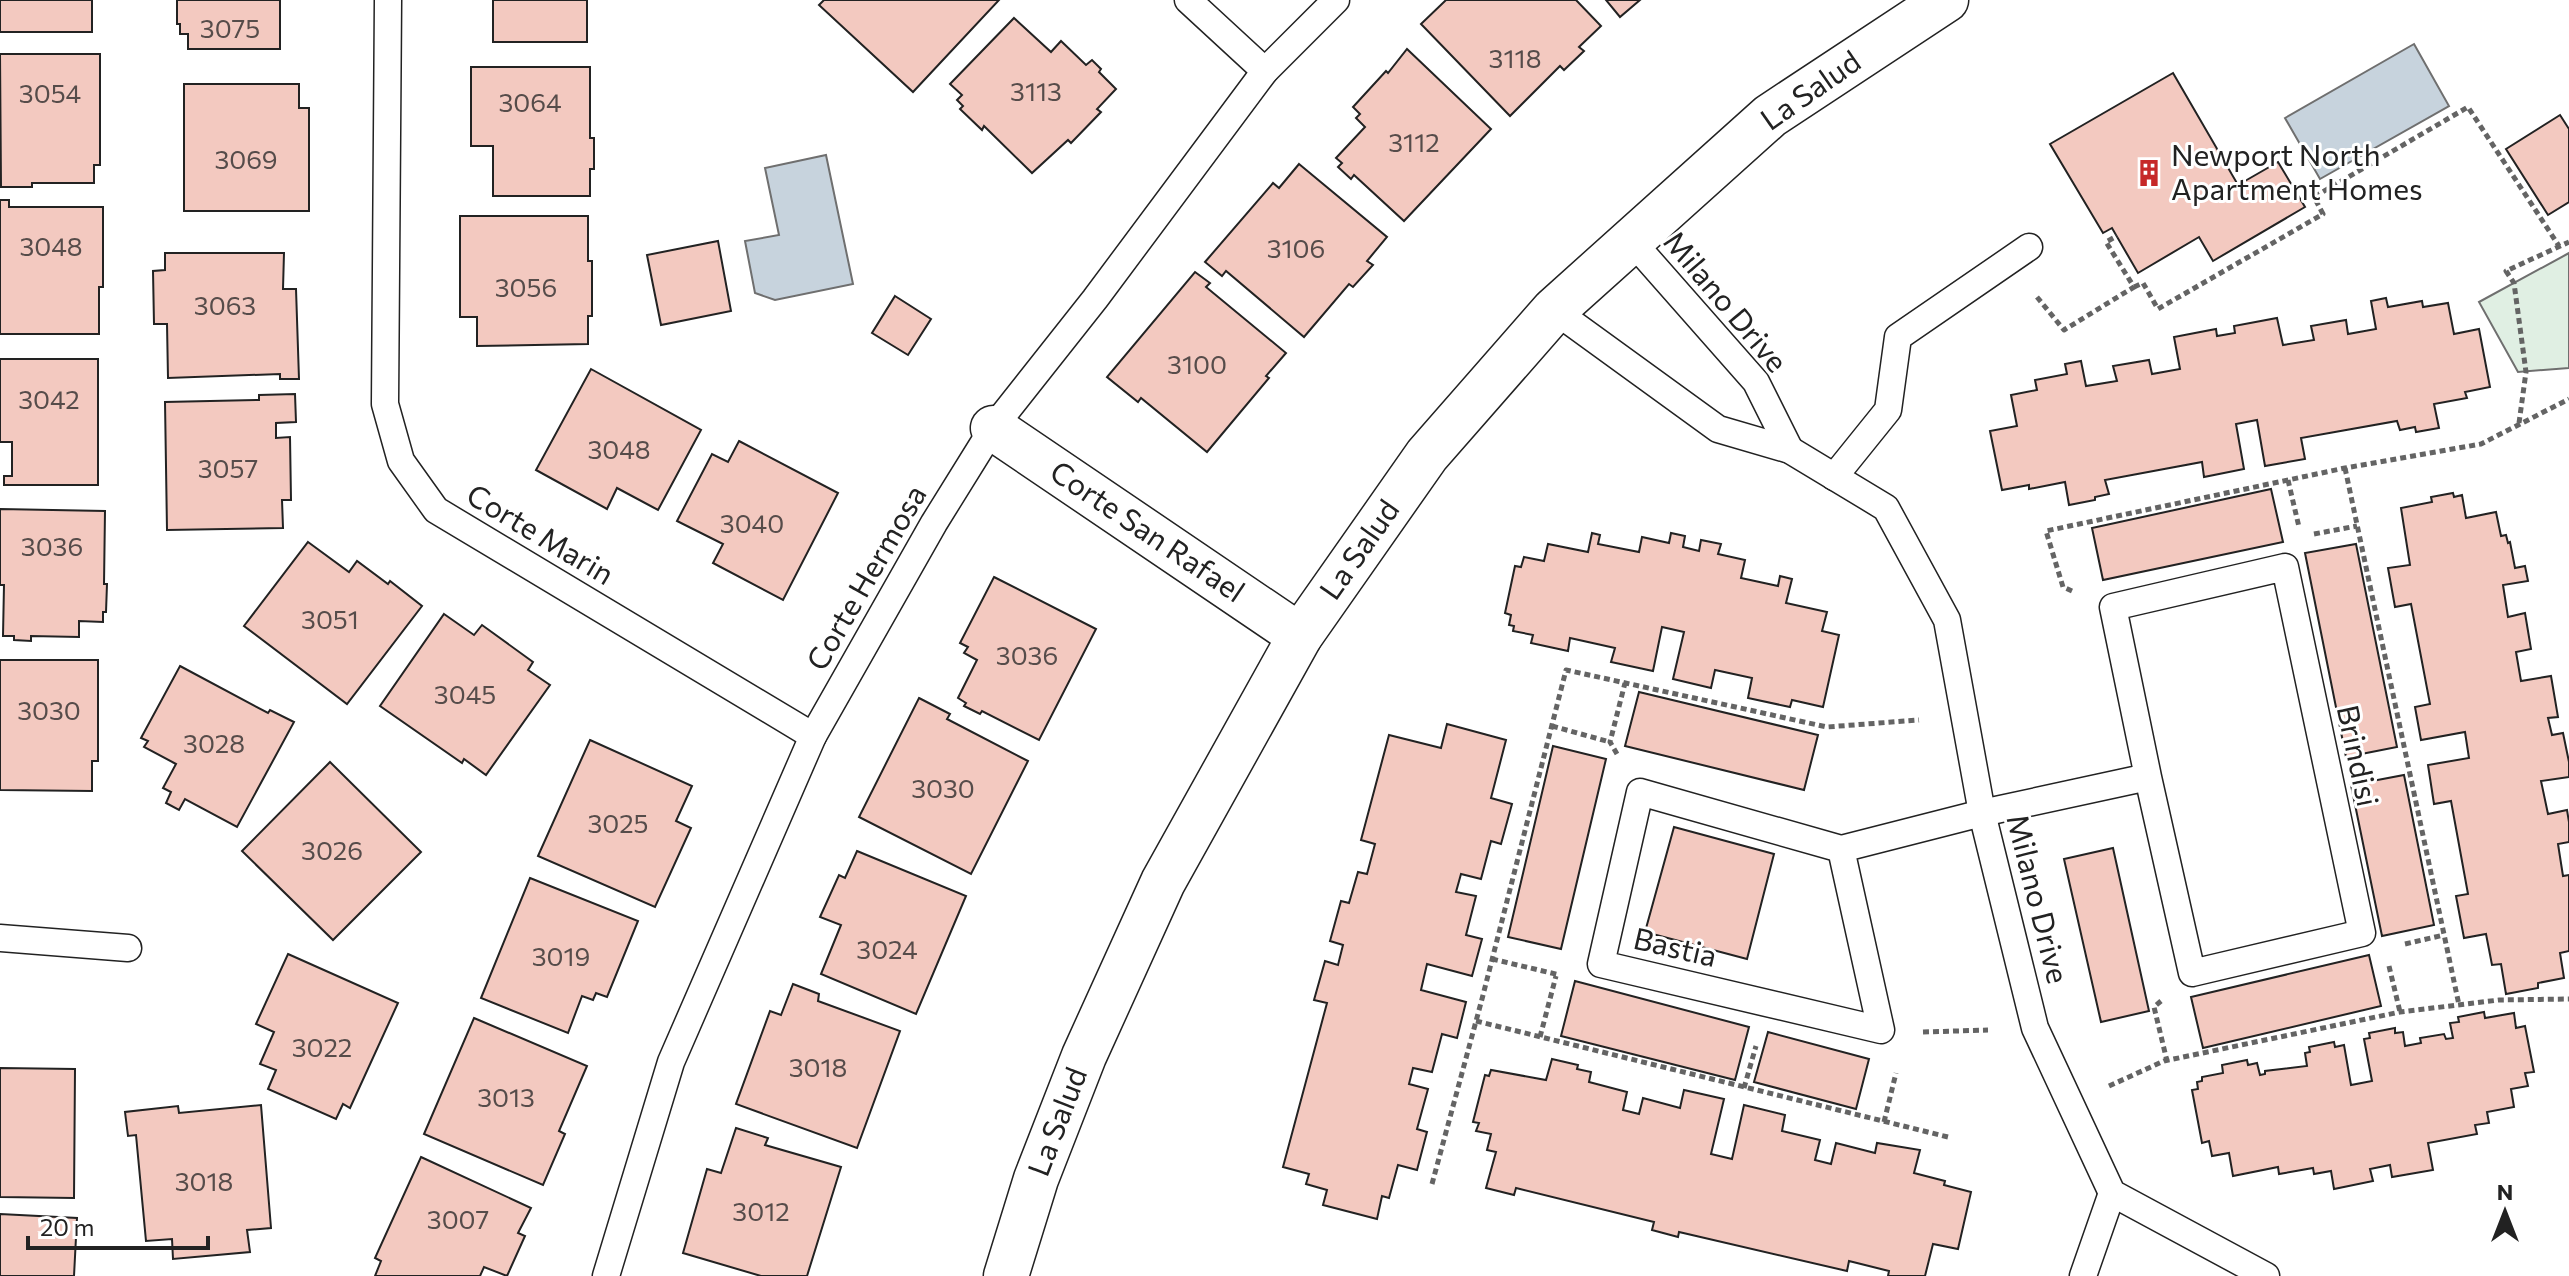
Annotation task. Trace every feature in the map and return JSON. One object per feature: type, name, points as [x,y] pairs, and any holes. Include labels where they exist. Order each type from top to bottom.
[{"type":"street","name":"La Salud","points":[[1006,1276],[1036,1179],[1084,1056],[1163,882],[1300,636],[1427,455],[1554,310],[1770,116],[1946,0]]},
{"type":"street","name":"Corte San Rafael","points":[[993,428],[1300,636]]},
{"type":"lane","name":"Corte Marin","points":[[388,0],[385,404],[401,461],[436,510],[813,736]]},
{"type":"lane","points":[[1188,0],[1265,71]]},
{"type":"lane","name":"Corte Hermosa","points":[[606,1276],[671,1062],[813,736],[934,523],[993,428],[1095,299],[1265,71],[1336,0]]},
{"type":"lane","name":"Milano Drive","points":[[1630,239],[1756,382],[1790,450]]},
{"type":"lane","points":[[1834,477],[1888,410],[1898,337],[2018,255]]},
{"type":"lane","name":"Milano Drive","points":[[1554,310],[1718,429],[1790,450],[1886,508],[1947,620],[1982,813],[2035,1028],[2112,1193]]},
{"type":"lane","name":"Brindisi","points":[[2285,567],[2362,933],[2192,973],[2148,777],[2113,607],[2285,567]]},
{"type":"lane","points":[[1640,792],[1841,849],[1982,813],[2148,777]]},
{"type":"lane","name":"Bastia","points":[[1640,792],[1601,964],[1881,1030],[1841,849]]},
{"type":"lane","points":[[0,938],[128,948]]},
{"type":"lane","points":[[2083,1276],[2112,1193],[2266,1276]]},
{"type":"path","points":[[2018,255],[2064,330],[2143,283],[2158,309],[2323,214],[2314,197],[2468,107],[2559,246]]},
{"type":"path","points":[[2117,236],[2106,242],[2134,287]]},
{"type":"path","points":[[2519,424],[2526,372],[2514,283],[2506,271],[2569,242]]},
{"type":"path","points":[[2113,607],[2063,587],[2046,531],[2345,468],[2481,444],[2569,399]]},
{"type":"path","points":[[2345,468],[2459,1005]]},
{"type":"path","points":[[2301,537],[2357,526]]},
{"type":"path","points":[[1432,1184],[1566,670],[1827,727],[1916,720],[1963,708]]},
{"type":"path","points":[[1610,742],[1625,683]]},
{"type":"path","points":[[1552,726],[1610,742],[1640,792]]},
{"type":"path","points":[[2400,946],[2444,935]]},
{"type":"path","points":[[1492,959],[1556,976],[1604,964]]},
{"type":"path","points":[[1540,1037],[1556,976]]},
{"type":"path","points":[[2070,1104],[2164,1061],[2400,1012],[2499,1000],[2569,999]]},
{"type":"path","points":[[1476,1021],[1948,1137]]},
{"type":"path","points":[[1920,1032],[2035,1028]]},
{"type":"path","points":[[1884,1122],[1898,1063]]},
{"type":"green space","points":[[2569,253],[2569,368],[2518,372],[2479,302]]},
{"type":"shaded area","points":[[2414,44],[2449,106],[2320,179],[2285,118]]},
{"type":"shaded area","points":[[826,155],[853,284],[775,300],[755,293],[745,241],[779,235],[765,168]]},
{"type":"building","points":[[0,0],[92,0],[92,32],[0,32]]},
{"type":"building","points":[[177,0],[280,0],[280,49],[188,49],[188,34],[180,34],[180,24],[177,24]]},
{"type":"building","points":[[493,0],[587,0],[587,42],[493,42]]},
{"type":"building","points":[[824,0],[999,0],[913,92],[819,5]]},
{"type":"building","points":[[1446,0],[1576,0],[1601,26],[1579,47],[1584,51],[1564,70],[1560,66],[1510,116],[1421,24]]},
{"type":"building","points":[[1606,0],[1640,0],[1620,17]]},
{"type":"building","points":[[1014,18],[1051,52],[1061,41],[1086,65],[1092,60],[1116,89],[1097,109],[1101,112],[1071,143],[1068,140],[1032,173],[984,126],[982,130],[960,109],[963,106],[957,100],[962,95],[950,84]]},
{"type":"building","points":[[1407,49],[1491,129],[1404,221],[1354,175],[1351,179],[1338,167],[1342,163],[1336,158],[1365,127],[1356,118],[1360,114],[1353,107],[1386,71],[1388,73]]},
{"type":"building","points":[[0,54],[100,54],[100,165],[94,165],[94,183],[32,183],[32,187],[1,187]]},
{"type":"building","points":[[471,67],[590,67],[590,138],[594,138],[594,169],[590,169],[590,196],[493,196],[493,146],[471,146]]},
{"type":"building","name":"Newport North Apartment Homes","points":[[2173,73],[2238,185],[2278,162],[2305,207],[2213,261],[2199,237],[2138,273],[2112,228],[2103,233],[2050,144]]},
{"type":"building","points":[[184,84],[299,84],[299,108],[309,108],[309,211],[184,211]]},
{"type":"building","points":[[2560,115],[2569,129],[2569,202],[2548,215],[2506,149]]},
{"type":"building","points":[[1299,164],[1387,237],[1367,261],[1373,265],[1353,287],[1349,284],[1304,337],[1226,271],[1222,276],[1205,262],[1273,183],[1279,188]]},
{"type":"building","points":[[0,200],[9,200],[9,207],[103,207],[103,287],[99,287],[99,334],[0,334]]},
{"type":"building","points":[[460,216],[588,216],[592,316],[588,316],[588,344],[477,346],[477,317],[460,317]]},
{"type":"building","points":[[718,241],[731,311],[661,325],[647,255]]},
{"type":"building","points":[[165,253],[284,253],[283,289],[296,289],[299,379],[280,379],[280,374],[168,378],[167,324],[154,324],[153,271],[165,270]]},
{"type":"building","points":[[1195,272],[1210,283],[1206,287],[1286,353],[1207,452],[1141,398],[1138,402],[1107,377]]},
{"type":"building","points":[[895,296],[931,319],[908,355],[872,333]]},
{"type":"building","points":[[2386,298],[2388,307],[2422,301],[2423,307],[2448,303],[2454,334],[2479,329],[2490,387],[2465,392],[2467,398],[2434,404],[2439,428],[2416,432],[2415,427],[2400,430],[2397,421],[2301,438],[2305,459],[2265,466],[2257,420],[2236,424],[2244,469],[2204,477],[2202,462],[2105,480],[2109,494],[2069,505],[2065,482],[2029,489],[2029,485],[2002,490],[1990,431],[2017,426],[2011,395],[2037,390],[2035,380],[2067,374],[2065,364],[2081,361],[2086,386],[2117,381],[2113,366],[2149,360],[2152,374],[2180,369],[2174,337],[2216,329],[2217,336],[2235,333],[2234,326],[2277,318],[2283,345],[2314,340],[2311,326],[2346,320],[2348,334],[2376,329],[2371,301]]},
{"type":"building","points":[[0,359],[98,359],[98,485],[4,485],[4,476],[12,476],[12,442],[0,442]]},
{"type":"building","points":[[591,369],[701,430],[658,510],[617,488],[607,509],[536,470]]},
{"type":"building","points":[[295,394],[296,422],[276,423],[276,438],[290,437],[291,500],[282,500],[283,528],[167,530],[165,402],[259,400],[259,395]]},
{"type":"building","points":[[739,441],[838,493],[783,600],[713,563],[723,544],[677,521],[712,454],[728,462]]},
{"type":"building","points":[[2271,489],[2283,542],[2103,580],[2092,528]]},
{"type":"building","points":[[2453,493],[2454,497],[2462,495],[2466,518],[2496,512],[2501,536],[2506,535],[2510,542],[2515,568],[2525,566],[2528,581],[2503,585],[2508,617],[2525,613],[2531,649],[2516,652],[2521,681],[2551,676],[2558,717],[2548,718],[2552,735],[2563,733],[2569,762],[2569,777],[2541,781],[2548,814],[2567,810],[2569,822],[2569,842],[2558,844],[2563,876],[2569,875],[2569,951],[2560,953],[2564,978],[2538,983],[2538,988],[2506,994],[2501,964],[2492,965],[2486,934],[2464,938],[2456,896],[2468,894],[2451,801],[2434,804],[2428,765],[2469,758],[2465,732],[2421,740],[2415,707],[2430,704],[2411,604],[2395,607],[2388,568],[2410,565],[2401,508],[2432,502],[2431,497]]},
{"type":"building","points":[[0,509],[105,511],[104,584],[107,584],[103,622],[79,621],[79,637],[31,636],[31,641],[3,636]]},
{"type":"building","points":[[1592,533],[1600,535],[1598,544],[1639,552],[1642,537],[1669,543],[1671,533],[1685,536],[1683,547],[1699,551],[1701,540],[1721,544],[1718,554],[1745,560],[1741,578],[1778,586],[1780,576],[1792,579],[1786,603],[1827,612],[1822,631],[1839,635],[1823,707],[1792,700],[1790,707],[1748,698],[1752,678],[1715,670],[1711,688],[1673,679],[1684,632],[1662,627],[1653,671],[1611,662],[1615,648],[1570,638],[1568,651],[1531,643],[1533,635],[1513,631],[1514,626],[1509,625],[1511,615],[1505,613],[1515,566],[1521,567],[1524,557],[1544,561],[1548,544],[1588,552]]},
{"type":"building","points":[[308,542],[349,572],[357,561],[422,606],[347,704],[244,626]]},
{"type":"building","points":[[2356,544],[2397,747],[2346,757],[2305,553]]},
{"type":"building","points":[[994,577],[1096,629],[1039,740],[982,711],[980,714],[964,706],[966,703],[958,698],[977,660],[964,653],[968,647],[960,643]]},
{"type":"building","points":[[444,614],[474,635],[482,625],[533,662],[528,670],[550,685],[486,775],[464,759],[462,763],[380,706]]},
{"type":"building","points":[[0,660],[98,660],[98,761],[92,761],[92,791],[0,790]]},
{"type":"building","points":[[180,666],[268,713],[270,710],[294,722],[237,827],[185,799],[179,810],[166,803],[171,792],[163,788],[176,764],[144,747],[148,741],[141,738]]},
{"type":"building","points":[[1639,692],[1818,735],[1804,790],[1625,746]]},
{"type":"building","points":[[919,698],[950,714],[947,719],[1028,761],[971,874],[859,817]]},
{"type":"building","points":[[1447,724],[1506,740],[1491,798],[1512,804],[1501,844],[1491,841],[1481,879],[1461,874],[1456,892],[1476,896],[1466,935],[1482,939],[1472,976],[1427,964],[1421,990],[1466,1002],[1457,1038],[1442,1034],[1432,1072],[1413,1068],[1409,1084],[1428,1089],[1417,1129],[1427,1132],[1417,1170],[1398,1165],[1389,1198],[1382,1196],[1377,1219],[1323,1205],[1327,1190],[1306,1184],[1309,1174],[1283,1167],[1327,1003],[1314,1000],[1325,961],[1338,965],[1343,945],[1330,941],[1341,901],[1349,903],[1358,872],[1367,874],[1375,844],[1361,840],[1389,735],[1441,748]]},
{"type":"building","points":[[590,740],[692,786],[676,821],[691,828],[655,907],[538,856]]},
{"type":"building","points":[[1553,746],[1606,759],[1561,949],[1508,937]]},
{"type":"building","points":[[330,762],[421,852],[333,940],[242,851]]},
{"type":"building","points":[[2404,775],[2434,925],[2382,936],[2351,785]]},
{"type":"building","points":[[1674,827],[1774,854],[1747,959],[1645,932]]},
{"type":"building","points":[[2113,848],[2149,1011],[2101,1022],[2064,859]]},
{"type":"building","points":[[857,851],[966,896],[916,1014],[821,974],[841,925],[820,917],[839,875],[845,878]]},
{"type":"building","points":[[530,878],[638,921],[607,997],[596,993],[593,1000],[582,996],[568,1033],[481,998]]},
{"type":"building","points":[[288,954],[398,1003],[350,1108],[343,1104],[336,1119],[268,1089],[276,1070],[260,1064],[274,1032],[256,1024]]},
{"type":"building","points":[[2369,955],[2381,1006],[2203,1048],[2191,997]]},
{"type":"building","points":[[1575,981],[1749,1027],[1735,1080],[1561,1036]]},
{"type":"building","points":[[793,984],[819,994],[818,1001],[900,1031],[857,1148],[736,1104],[770,1011],[781,1015]]},
{"type":"building","points":[[2484,1012],[2485,1018],[2514,1013],[2516,1028],[2525,1026],[2534,1072],[2525,1073],[2528,1086],[2511,1089],[2514,1107],[2487,1112],[2489,1123],[2475,1125],[2477,1134],[2428,1143],[2433,1170],[2392,1177],[2390,1165],[2370,1169],[2373,1181],[2334,1189],[2331,1171],[2314,1174],[2313,1168],[2279,1174],[2278,1167],[2233,1176],[2229,1153],[2212,1156],[2209,1141],[2202,1143],[2192,1090],[2198,1089],[2197,1082],[2202,1081],[2202,1077],[2223,1073],[2222,1065],[2247,1060],[2248,1065],[2257,1063],[2260,1075],[2265,1071],[2307,1066],[2305,1053],[2310,1052],[2309,1047],[2334,1042],[2335,1047],[2344,1045],[2351,1085],[2372,1081],[2364,1039],[2370,1038],[2369,1033],[2395,1028],[2395,1033],[2403,1032],[2405,1046],[2421,1043],[2420,1038],[2444,1034],[2446,1039],[2453,1038],[2450,1023],[2459,1022],[2458,1017]]},
{"type":"building","points":[[474,1018],[587,1066],[559,1131],[565,1134],[543,1185],[424,1134]]},
{"type":"building","points":[[1768,1032],[1869,1059],[1856,1109],[1754,1082]]},
{"type":"building","points":[[1552,1059],[1578,1065],[1577,1069],[1591,1072],[1589,1082],[1627,1092],[1623,1110],[1639,1114],[1643,1098],[1680,1108],[1684,1090],[1724,1099],[1711,1154],[1732,1159],[1744,1105],[1785,1115],[1782,1131],[1820,1140],[1815,1160],[1831,1164],[1836,1143],[1875,1153],[1877,1143],[1920,1150],[1914,1173],[1971,1192],[1958,1249],[1933,1244],[1925,1276],[1888,1276],[1889,1271],[1849,1261],[1847,1271],[1679,1232],[1678,1237],[1652,1230],[1654,1222],[1516,1188],[1514,1195],[1486,1188],[1496,1152],[1487,1150],[1491,1134],[1476,1131],[1479,1123],[1473,1122],[1485,1075],[1489,1076],[1491,1070],[1546,1080]]},
{"type":"building","points":[[0,1068],[75,1069],[74,1198],[0,1197]]},
{"type":"building","points":[[261,1105],[271,1228],[247,1230],[250,1252],[173,1259],[172,1239],[146,1241],[136,1135],[128,1136],[125,1112],[178,1106],[179,1113]]},
{"type":"building","points":[[736,1128],[768,1138],[765,1145],[841,1167],[807,1276],[761,1276],[683,1253],[707,1169],[721,1173]]},
{"type":"building","points":[[421,1157],[531,1208],[518,1233],[525,1236],[507,1276],[484,1267],[480,1276],[375,1276],[381,1261],[375,1258]]},
{"type":"building","points":[[0,1214],[77,1218],[74,1276],[0,1276]]},
{"type":"place","name":"Newport North Apartment Homes","points":[[2149,173]]}]
